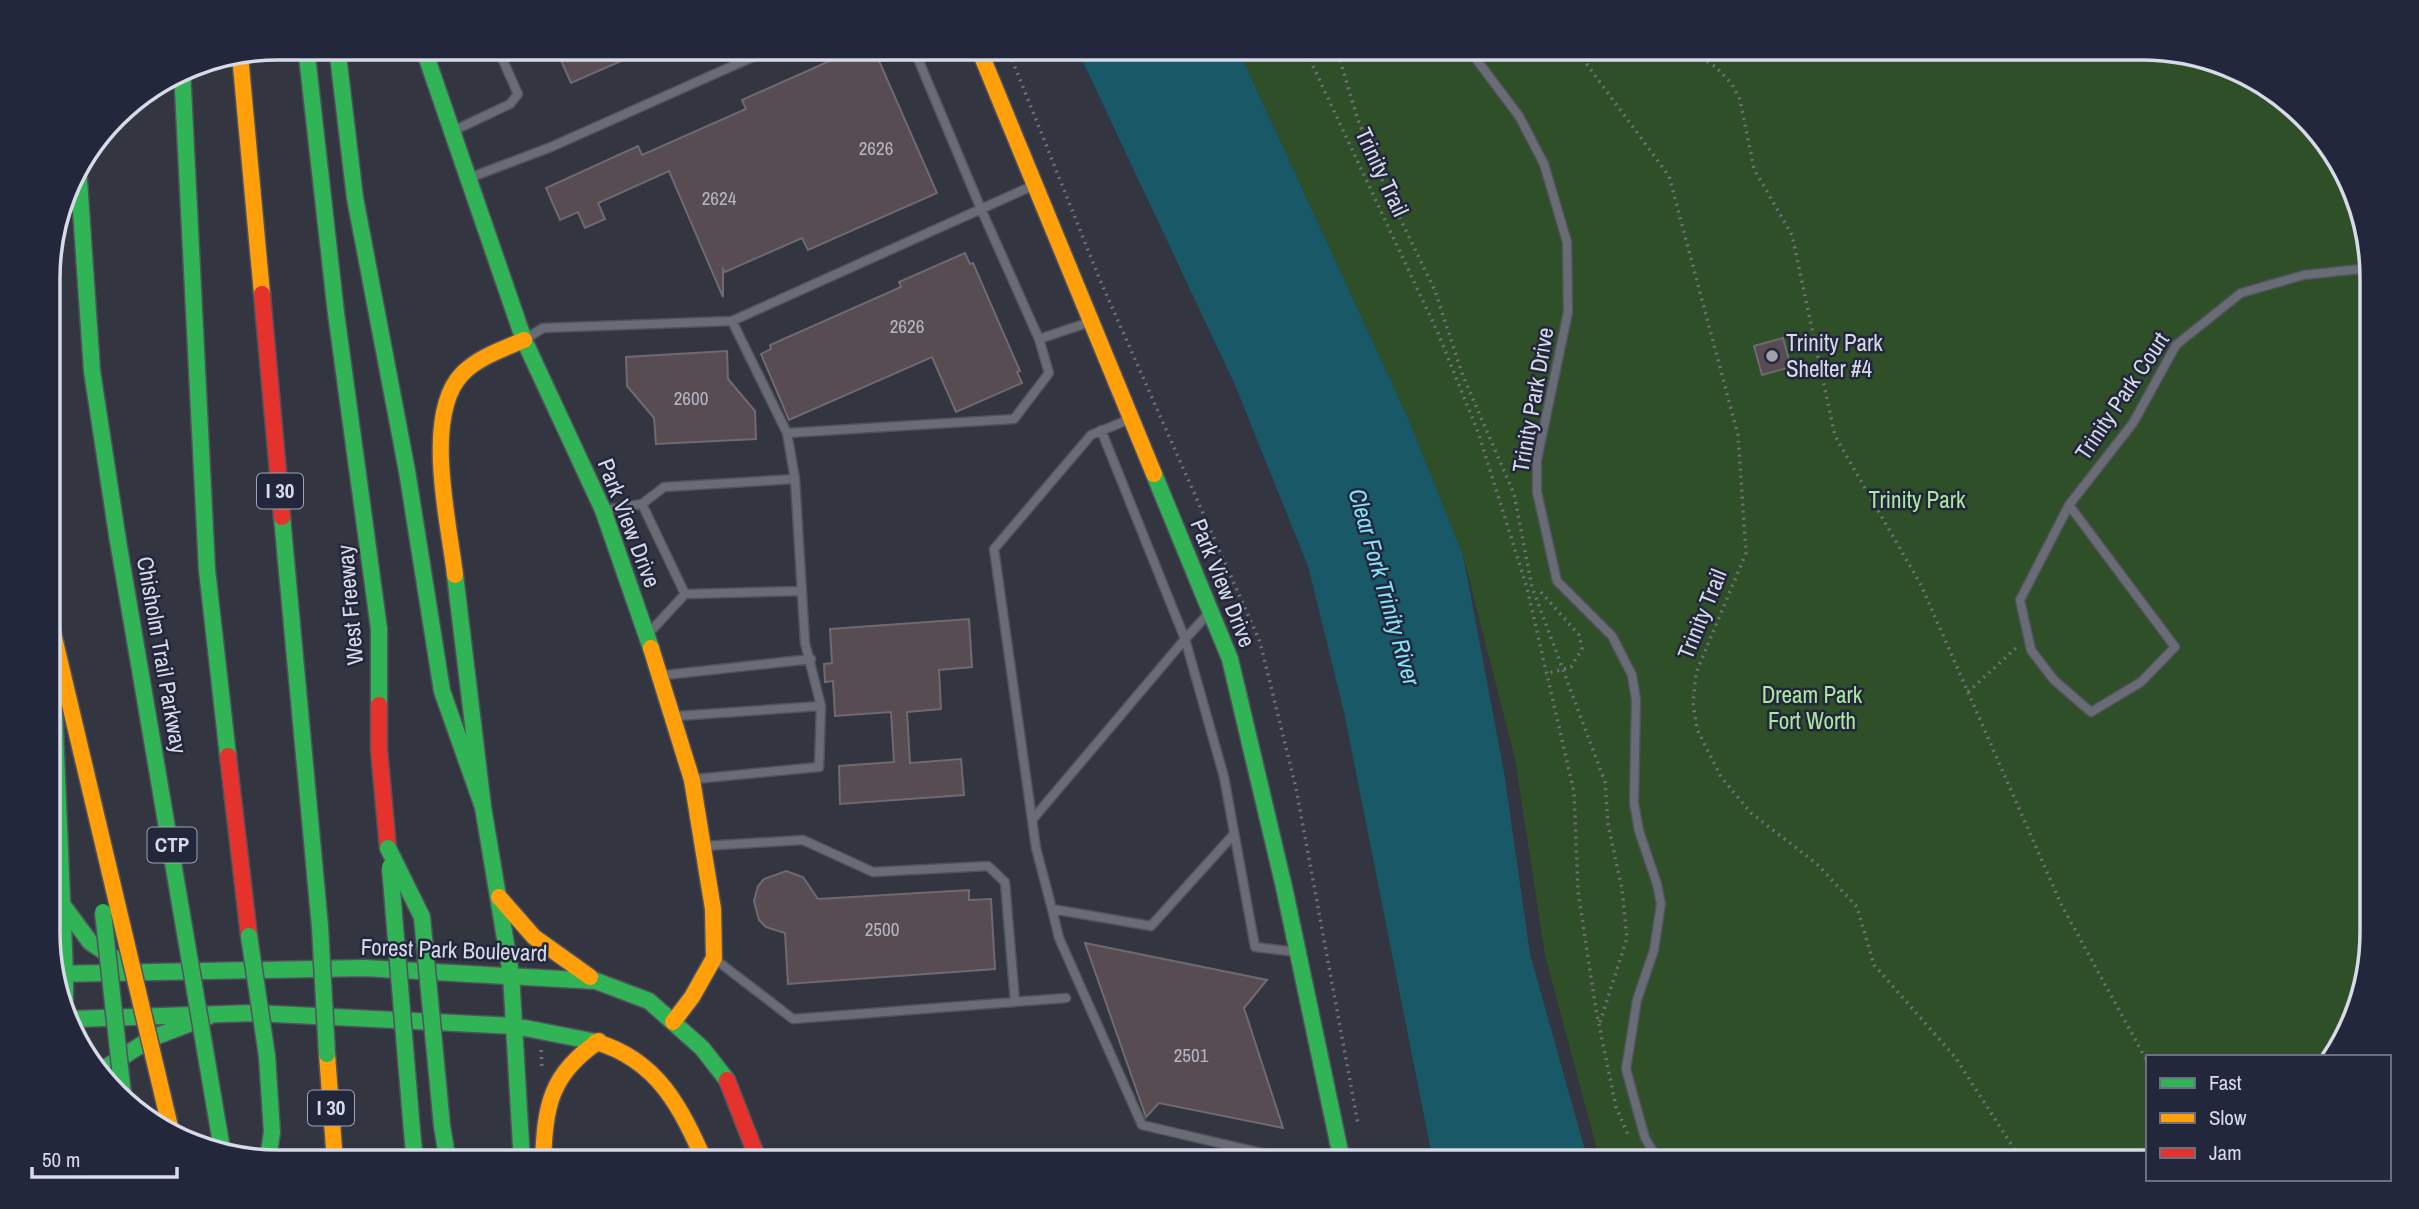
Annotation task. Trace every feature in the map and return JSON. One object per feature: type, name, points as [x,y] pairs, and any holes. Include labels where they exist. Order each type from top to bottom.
[{"type":"main road","name":"West Freeway","points":[[307,60],[336,313],[379,629],[379,750],[414,1150]]},
{"type":"main road","points":[[339,60],[355,198],[407,471],[442,691],[483,807]]},
{"type":"main road","name":"Park View Drive","points":[[427,60],[450,133],[524,340],[603,510],[661,675],[692,780],[713,909],[714,958]]},
{"type":"main road","name":"Park View Drive","points":[[983,60],[1230,659],[1340,1149]]},
{"type":"main road","name":"I 30","points":[[241,63],[320,927],[334,1150]]},
{"type":"main road","points":[[183,81],[207,570],[249,936],[267,1056],[272,1132],[269,1149]]},
{"type":"main road","name":"Chisholm Trail Parkway","points":[[79,187],[92,371],[118,541],[221,1142]]},
{"type":"main road","points":[[521,1150],[510,974],[483,807],[439,438],[441,409],[458,375],[479,358],[524,340]]},
{"type":"main road","points":[[59,665],[168,1120]]},
{"type":"main road","points":[[59,802],[64,907],[61,959]]},
{"type":"main road","points":[[92,804],[122,1083]]},
{"type":"main road","points":[[388,848],[422,917],[446,1150]]},
{"type":"main road","points":[[499,897],[534,937],[596,981]]},
{"type":"main road","points":[[64,907],[80,933],[94,946],[112,960],[140,972]]},
{"type":"main road","points":[[673,1022],[692,997],[714,958]]},
{"type":"main road","name":"Forest Park Boulevard","points":[[64,974],[365,968],[510,974],[596,981],[649,1001],[702,1048],[728,1081],[754,1150]]},
{"type":"main road","points":[[107,1066],[171,1026],[212,1015]]},
{"type":"main road","points":[[78,1019],[212,1015],[361,1017],[515,1026],[599,1041],[639,1061],[662,1083],[682,1109],[700,1150]]},
{"type":"main road","points":[[543,1150],[552,1088],[572,1059],[599,1041]]},
{"type":"lane","points":[[450,133],[510,104],[518,94],[504,60]]},
{"type":"lane","points":[[466,179],[551,147],[746,60]]},
{"type":"lane","points":[[787,433],[1014,419],[1048,373],[1040,339],[981,209],[918,60]]},
{"type":"lane","name":"Trinity Park Drive","points":[[1477,60],[1519,116],[1544,164],[1567,242],[1568,312],[1537,460],[1537,492],[1557,581],[1612,636],[1632,675],[1636,700],[1634,803],[1639,831],[1661,904],[1654,950],[1637,1000],[1626,1069],[1645,1138],[1652,1149]]},
{"type":"lane","points":[[524,340],[543,328],[733,321],[1034,185]]},
{"type":"lane","name":"Trinity Park Court","points":[[2069,505],[2175,647],[2141,682],[2091,712],[2054,680],[2031,650],[2020,600],[2069,505],[2133,423],[2176,345],[2241,293],[2304,275],[2359,269]]},
{"type":"lane","points":[[692,780],[819,767],[821,706],[805,643],[795,479],[787,433],[733,321]]},
{"type":"lane","points":[[1040,339],[1090,322]]},
{"type":"lane","points":[[1130,418],[1091,435],[994,549],[1032,820],[1059,937],[1142,1125],[1247,1149]]},
{"type":"lane","points":[[1101,430],[1185,639],[1224,777],[1255,947],[1297,952]]},
{"type":"lane","points":[[603,510],[642,504],[664,487],[795,479]]},
{"type":"lane","points":[[642,504],[685,594]]},
{"type":"lane","points":[[647,635],[685,594],[802,591]]},
{"type":"lane","points":[[1032,820],[1212,610]]},
{"type":"lane","points":[[661,675],[811,659]]},
{"type":"lane","points":[[674,716],[821,706]]},
{"type":"lane","points":[[1052,909],[1151,926],[1234,834]]},
{"type":"lane","points":[[704,846],[803,840],[873,873],[988,866],[1005,882],[1015,1002]]},
{"type":"lane","points":[[714,958],[793,1019],[1066,998]]},
{"type":"path","points":[[1012,60],[1100,280],[1260,642],[1298,801],[1358,1125]]},
{"type":"path","name":"Trinity Trail","points":[[1310,60],[1438,332],[1478,432],[1530,588],[1545,674],[1574,792],[1578,891],[1599,1024],[1616,1107],[1630,1139]]},
{"type":"path","points":[[1340,60],[1358,120],[1385,187],[1435,291],[1463,376],[1514,494],[1530,588],[1565,670],[1605,782],[1608,824],[1622,889],[1627,939],[1599,1024]]},
{"type":"path","name":"Trinity Trail","points":[[1584,60],[1669,176],[1738,435],[1746,554],[1696,673],[1693,703],[1697,729],[1721,777],[1751,813],[1817,864],[1857,907],[1874,965],[1955,1057],[2014,1149]]},
{"type":"path","points":[[1704,60],[1716,67],[1732,84],[1740,100],[1754,169],[1792,235],[1835,436],[1921,585],[2061,905],[2146,1059]]},
{"type":"path","points":[[1541,592],[1575,630],[1581,642],[1580,656],[1565,670],[1545,674]]},
{"type":"path","points":[[1968,692],[2015,651],[2026,627]]},
{"type":"path","points":[[541,1048],[543,1074]]},
{"type":"green space","name":"Trinity Park","points":[[1243,60],[2170,61],[2225,76],[2263,96],[2296,123],[2330,169],[2343,194],[2352,221],[2360,278],[2360,932],[2358,960],[2348,1002],[2323,1053],[2146,1055],[2146,1149],[1597,1149],[1545,955],[1515,759],[1463,555],[1408,418]]},
{"type":"water","name":"Clear Fork Trinity River","points":[[1082,60],[1243,60],[1408,418],[1463,555],[1504,772],[1530,954],[1585,1149],[1431,1149],[1344,712],[1308,566],[1235,385]]},
{"type":"building","points":[[561,60],[623,60],[571,83]]},
{"type":"building","points":[[832,60],[879,60],[937,193],[808,250],[802,238],[725,272],[723,269],[723,297],[669,171],[598,203],[605,219],[585,228],[578,212],[560,220],[546,188],[638,146],[642,155],[746,109],[742,100]]},
{"type":"building","points":[[965,253],[970,264],[973,263],[1020,371],[1017,372],[1022,383],[956,412],[932,357],[789,420],[761,354],[771,349],[770,345],[901,287],[899,282]]},
{"type":"building","name":"Trinity Park Shelter #4","points":[[1783,338],[1791,367],[1762,375],[1754,346]]},
{"type":"building","points":[[727,351],[728,379],[755,411],[756,439],[656,444],[654,418],[627,386],[626,357]]},
{"type":"building","points":[[969,619],[972,667],[939,670],[941,709],[907,712],[910,763],[961,759],[964,795],[840,804],[839,766],[894,762],[891,712],[835,716],[833,681],[825,682],[824,664],[832,663],[830,629]]},
{"type":"building","points":[[786,871],[803,877],[818,899],[969,890],[969,900],[991,899],[995,969],[788,984],[785,933],[766,927],[759,920],[754,901],[758,886],[764,879]]},
{"type":"building","points":[[1085,943],[1267,980],[1244,1008],[1283,1128],[1159,1103],[1146,1117]]},
{"type":"traffic: fast","points":[[307,60],[336,313],[379,629],[379,705]]},
{"type":"traffic: fast","points":[[339,60],[355,198],[407,471],[442,691],[483,807]]},
{"type":"traffic: fast","points":[[427,60],[524,340],[603,510],[651,648]]},
{"type":"traffic: fast","points":[[183,81],[207,570],[228,756]]},
{"type":"traffic: fast","points":[[79,187],[92,371],[118,541]]},
{"type":"traffic: fast","points":[[1154,474],[1230,659],[1284,887],[1340,1149]]},
{"type":"traffic: fast","points":[[282,517],[320,927]]},
{"type":"traffic: fast","points":[[118,541],[221,1142]]},
{"type":"traffic: fast","points":[[455,575],[483,807],[511,974],[521,1150]]},
{"type":"traffic: fast","points":[[59,831],[65,974]]},
{"type":"traffic: fast","points":[[388,848],[422,917],[442,1126]]},
{"type":"traffic: fast","points":[[390,867],[412,1131]]},
{"type":"traffic: fast","points":[[64,907],[90,942],[126,966]]},
{"type":"traffic: fast","points":[[103,912],[122,1083]]},
{"type":"traffic: fast","points":[[320,927],[327,1054]]},
{"type":"traffic: fast","points":[[249,936],[267,1056]]},
{"type":"traffic: fast","points":[[64,974],[364,968],[596,981],[649,1001],[702,1048],[727,1080]]},
{"type":"traffic: fast","points":[[78,1019],[253,1013],[515,1026],[596,1042]]},
{"type":"traffic: fast","points":[[107,1067],[152,1038],[212,1015]]},
{"type":"traffic: fast","points":[[267,1056],[272,1132],[269,1149]]},
{"type":"traffic: fast","points":[[442,1126],[446,1150]]},
{"type":"traffic: fast","points":[[412,1131],[414,1150]]},
{"type":"traffic: slow","points":[[983,60],[1154,474]]},
{"type":"traffic: slow","points":[[241,63],[262,294]]},
{"type":"traffic: slow","points":[[455,575],[441,470],[444,414],[451,391],[469,367],[524,340]]},
{"type":"traffic: slow","points":[[651,648],[692,780],[713,909],[714,958],[692,997],[673,1022]]},
{"type":"traffic: slow","points":[[59,660],[168,1120]]},
{"type":"traffic: slow","points":[[499,897],[534,937],[590,977]]},
{"type":"traffic: slow","points":[[544,1150],[549,1108],[560,1079],[583,1053],[599,1041]]},
{"type":"traffic: slow","points":[[596,1042],[618,1050],[636,1061],[665,1088],[687,1123],[699,1150]]},
{"type":"traffic: slow","points":[[327,1054],[334,1150]]},
{"type":"traffic: jam","points":[[262,294],[282,517]]},
{"type":"traffic: jam","points":[[379,705],[379,750],[388,848]]},
{"type":"traffic: jam","points":[[228,756],[249,936]]},
{"type":"traffic: jam","points":[[727,1080],[754,1150]]},
{"type":"place","name":"Trinity Park Shelter #4","points":[[1772,356]]},
{"type":"park label","name":"Dream Park Fort Worth","points":[[1812,708]]}]
